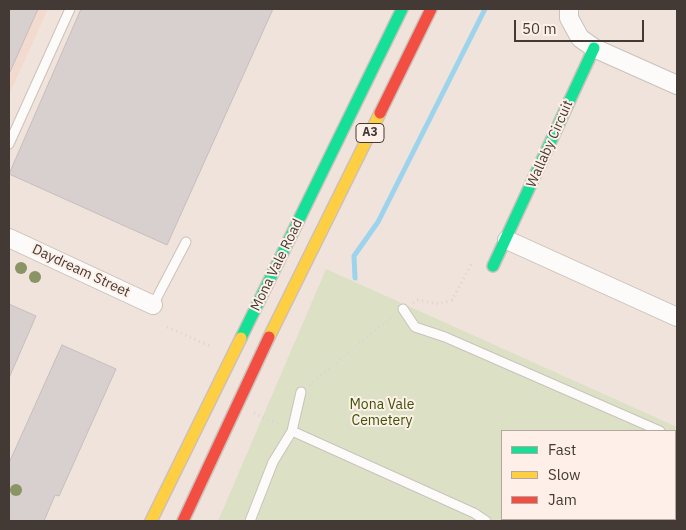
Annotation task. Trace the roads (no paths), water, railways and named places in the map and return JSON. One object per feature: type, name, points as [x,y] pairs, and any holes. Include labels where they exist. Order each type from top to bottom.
[{"type":"main road","name":"Mona Vale Road","points":[[151,521],[402,9]]},
{"type":"main road","name":"Mona Vale Road","points":[[184,521],[238,402],[430,9]]},
{"type":"main road","name":"Wallaby Circuit","points":[[493,266],[507,240],[594,48]]},
{"type":"street","points":[[569,13],[580,38],[594,48],[677,85]]},
{"type":"street","name":"Daydream Street","points":[[9,238],[153,305]]},
{"type":"street","points":[[507,240],[677,317]]},
{"type":"lane","points":[[9,144],[70,9]]},
{"type":"lane","points":[[153,305],[186,242]]},
{"type":"lane","points":[[402,309],[415,327],[445,337],[658,430]]},
{"type":"lane","points":[[250,521],[273,462],[292,431],[301,392]]},
{"type":"lane","points":[[292,431],[474,513],[486,521]]},
{"type":"waterway","points":[[355,278],[354,256],[378,222],[485,9]]},
{"type":"park label","name":"Mona Vale Cemetery","points":[[382,414]]}]
